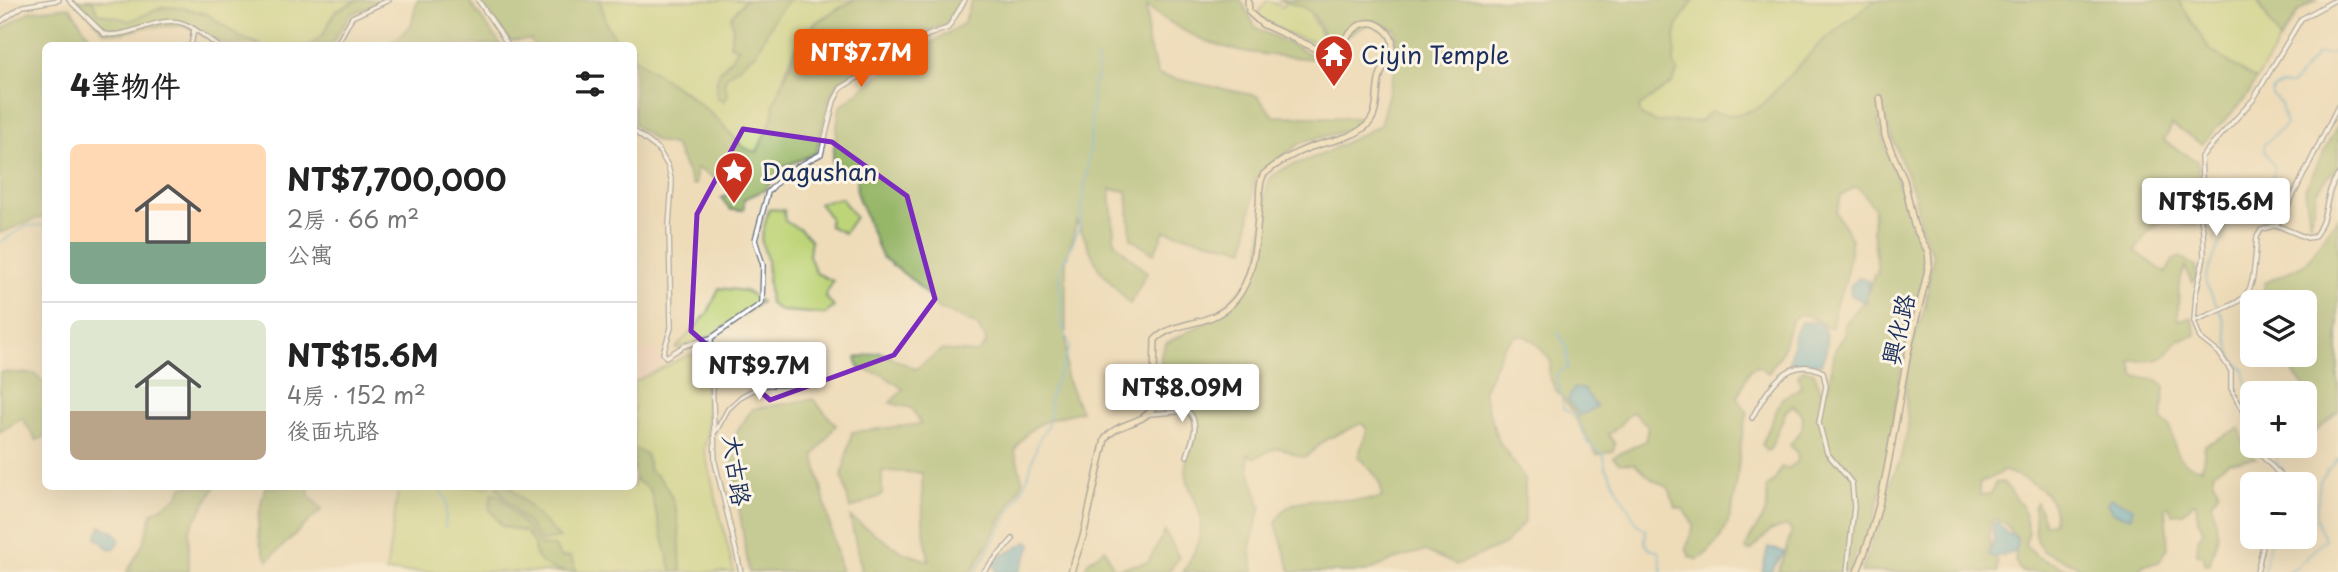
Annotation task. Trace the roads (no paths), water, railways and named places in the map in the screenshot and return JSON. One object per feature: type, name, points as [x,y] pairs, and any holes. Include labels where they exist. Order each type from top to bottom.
[{"type":"street","points":[[0,22],[23,6],[59,0]]},
{"type":"street","points":[[69,0],[108,35],[170,21],[194,29],[212,42]]},
{"type":"street","points":[[337,42],[352,17],[389,0]]},
{"type":"street","points":[[478,0],[506,42]]},
{"type":"street","points":[[637,133],[651,142],[664,157],[672,183],[669,225],[671,328],[663,354],[666,357],[684,346],[710,338],[762,303],[763,265],[755,240],[768,192],[787,172],[815,160],[821,154],[834,101],[841,89],[928,35],[948,27],[965,0]]},
{"type":"street","points":[[1149,414],[1155,402],[1153,345],[1157,337],[1167,331],[1203,322],[1224,311],[1245,284],[1254,252],[1264,174],[1305,149],[1365,127],[1373,119],[1381,72],[1392,47],[1392,40],[1382,28],[1370,23],[1361,25],[1339,47],[1329,51],[1307,47],[1255,19],[1249,12],[1248,0]]},
{"type":"street","points":[[2277,472],[2260,454],[2248,448],[2243,411],[2231,388],[2231,372],[2220,353],[2200,338],[2194,321],[2196,293],[2204,257],[2199,211],[2203,195],[2202,153],[2253,100],[2301,19],[2335,0]]},
{"type":"street","points":[[192,42],[194,29]]},
{"type":"street","name":"興化路","points":[[1857,572],[1876,527],[1896,435],[1905,365],[1929,263],[1928,252],[1914,225],[1904,180],[1885,136],[1880,98]]},
{"type":"street","points":[[2276,225],[2338,106]]},
{"type":"street","points":[[2194,321],[2242,300],[2252,290],[2257,237],[2261,230],[2276,225],[2306,238],[2314,237],[2322,226],[2331,184],[2338,175]]},
{"type":"street","name":"大古路","points":[[710,338],[715,462],[741,572]]},
{"type":"street","points":[[1752,418],[1767,388],[1787,371],[1812,368],[1824,372],[1826,386],[1819,423],[1826,453],[1853,483],[1854,507],[1847,572]]},
{"type":"street","points":[[715,433],[728,409],[742,396],[763,386],[788,385],[807,379]]},
{"type":"street","points":[[1071,572],[1083,537],[1105,439],[1116,429],[1149,414],[1188,411],[1196,425],[1187,456]]},
{"type":"street","points":[[983,572],[1013,539]]},
{"type":"street","points":[[2257,572],[2262,549]]},
{"type":"water","points":[[1860,277],[1869,281],[1866,303],[1851,295],[1850,286]]},
{"type":"water","points":[[1801,322],[1819,322],[1825,332],[1827,347],[1821,364],[1790,362],[1795,334]]},
{"type":"water","points":[[1574,388],[1584,389],[1596,407],[1580,416],[1568,400]]},
{"type":"water","points":[[2110,498],[2133,507],[2131,517],[2114,512],[2107,503]]},
{"type":"water","points":[[1998,522],[2007,534],[2017,537],[2016,552],[1992,558],[1988,555],[1994,540],[1992,524]]},
{"type":"water","points":[[101,526],[117,534],[120,540],[115,548],[109,549],[96,537]]},
{"type":"water","points":[[1028,541],[1032,544],[1019,572],[996,572],[993,562]]},
{"type":"water","points":[[1768,547],[1784,552],[1771,572],[1762,572]]},
{"type":"waterway","points":[[2246,381],[2244,370],[2232,357],[2223,317],[2206,284],[2206,277],[2232,213],[2266,197],[2275,168],[2264,150],[2264,144],[2286,125],[2281,104],[2272,95],[2273,89],[2281,85],[2292,85],[2317,54],[2338,53]]},
{"type":"waterway","points":[[976,572],[1025,485],[1039,439],[1047,427],[1051,411],[1049,399],[1070,346],[1061,321],[1060,269],[1079,229],[1090,148],[1093,85],[1098,75],[1097,59]]},
{"type":"waterway","points":[[0,242],[27,226],[42,225]]},
{"type":"waterway","points":[[1558,332],[1566,346],[1568,367],[1556,375],[1564,409],[1573,414],[1589,444],[1603,454],[1606,468],[1637,524],[1646,530],[1645,543],[1649,549],[1659,552],[1662,572]]},
{"type":"waterway","points":[[2277,458],[2284,472]]},
{"type":"waterway","points":[[2287,572],[2297,567],[2325,539],[2316,518],[2320,481],[2338,458]]},
{"type":"waterway","points":[[440,490],[447,501],[445,527]]},
{"type":"waterway","points":[[2264,572],[2269,549]]},
{"type":"place","name":"Ciyin Temple","points":[[1334,88]]},
{"type":"place","name":"Dagushan","points":[[734,205]]}]
